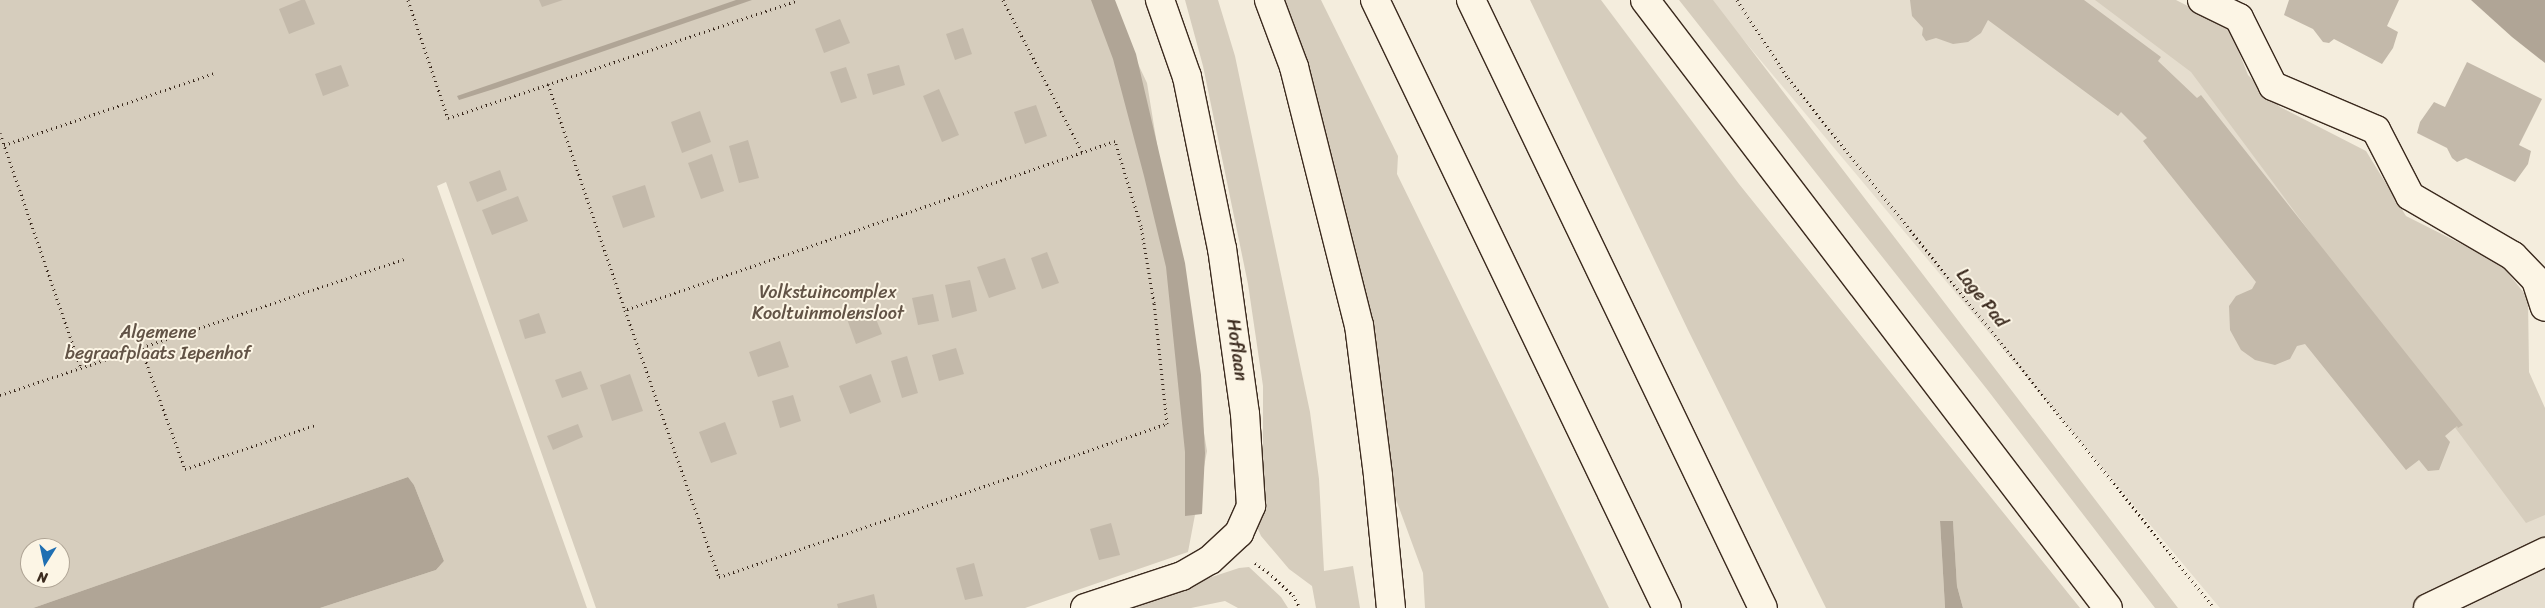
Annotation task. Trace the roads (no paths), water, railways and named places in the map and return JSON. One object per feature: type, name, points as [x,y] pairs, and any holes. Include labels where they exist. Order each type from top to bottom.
[{"type":"main road","name":"Hoflaan","points":[[1085,608],[1182,576],[1210,560],[1239,533],[1251,506],[1245,414],[1236,338],[1222,249],[1188,77],[1160,0]]},
{"type":"main road","points":[[1269,0],[1294,67],[1359,325],[1378,476],[1391,608]]},
{"type":"main road","points":[[1375,0],[1667,608]]},
{"type":"main road","points":[[1471,0],[1764,608]]},
{"type":"main road","points":[[1645,0],[2108,608]]},
{"type":"main road","points":[[2202,0],[2239,18],[2273,86],[2376,130],[2410,196],[2513,256],[2536,280],[2545,307]]},
{"type":"main road","points":[[2428,608],[2545,552]]},
{"type":"park label","name":"Volkstuincomplex Kooltuinmolensloot","points":[[828,303]]},
{"type":"park label","name":"Algemene begraafplaats Iepenhof","points":[[158,343]]}]
